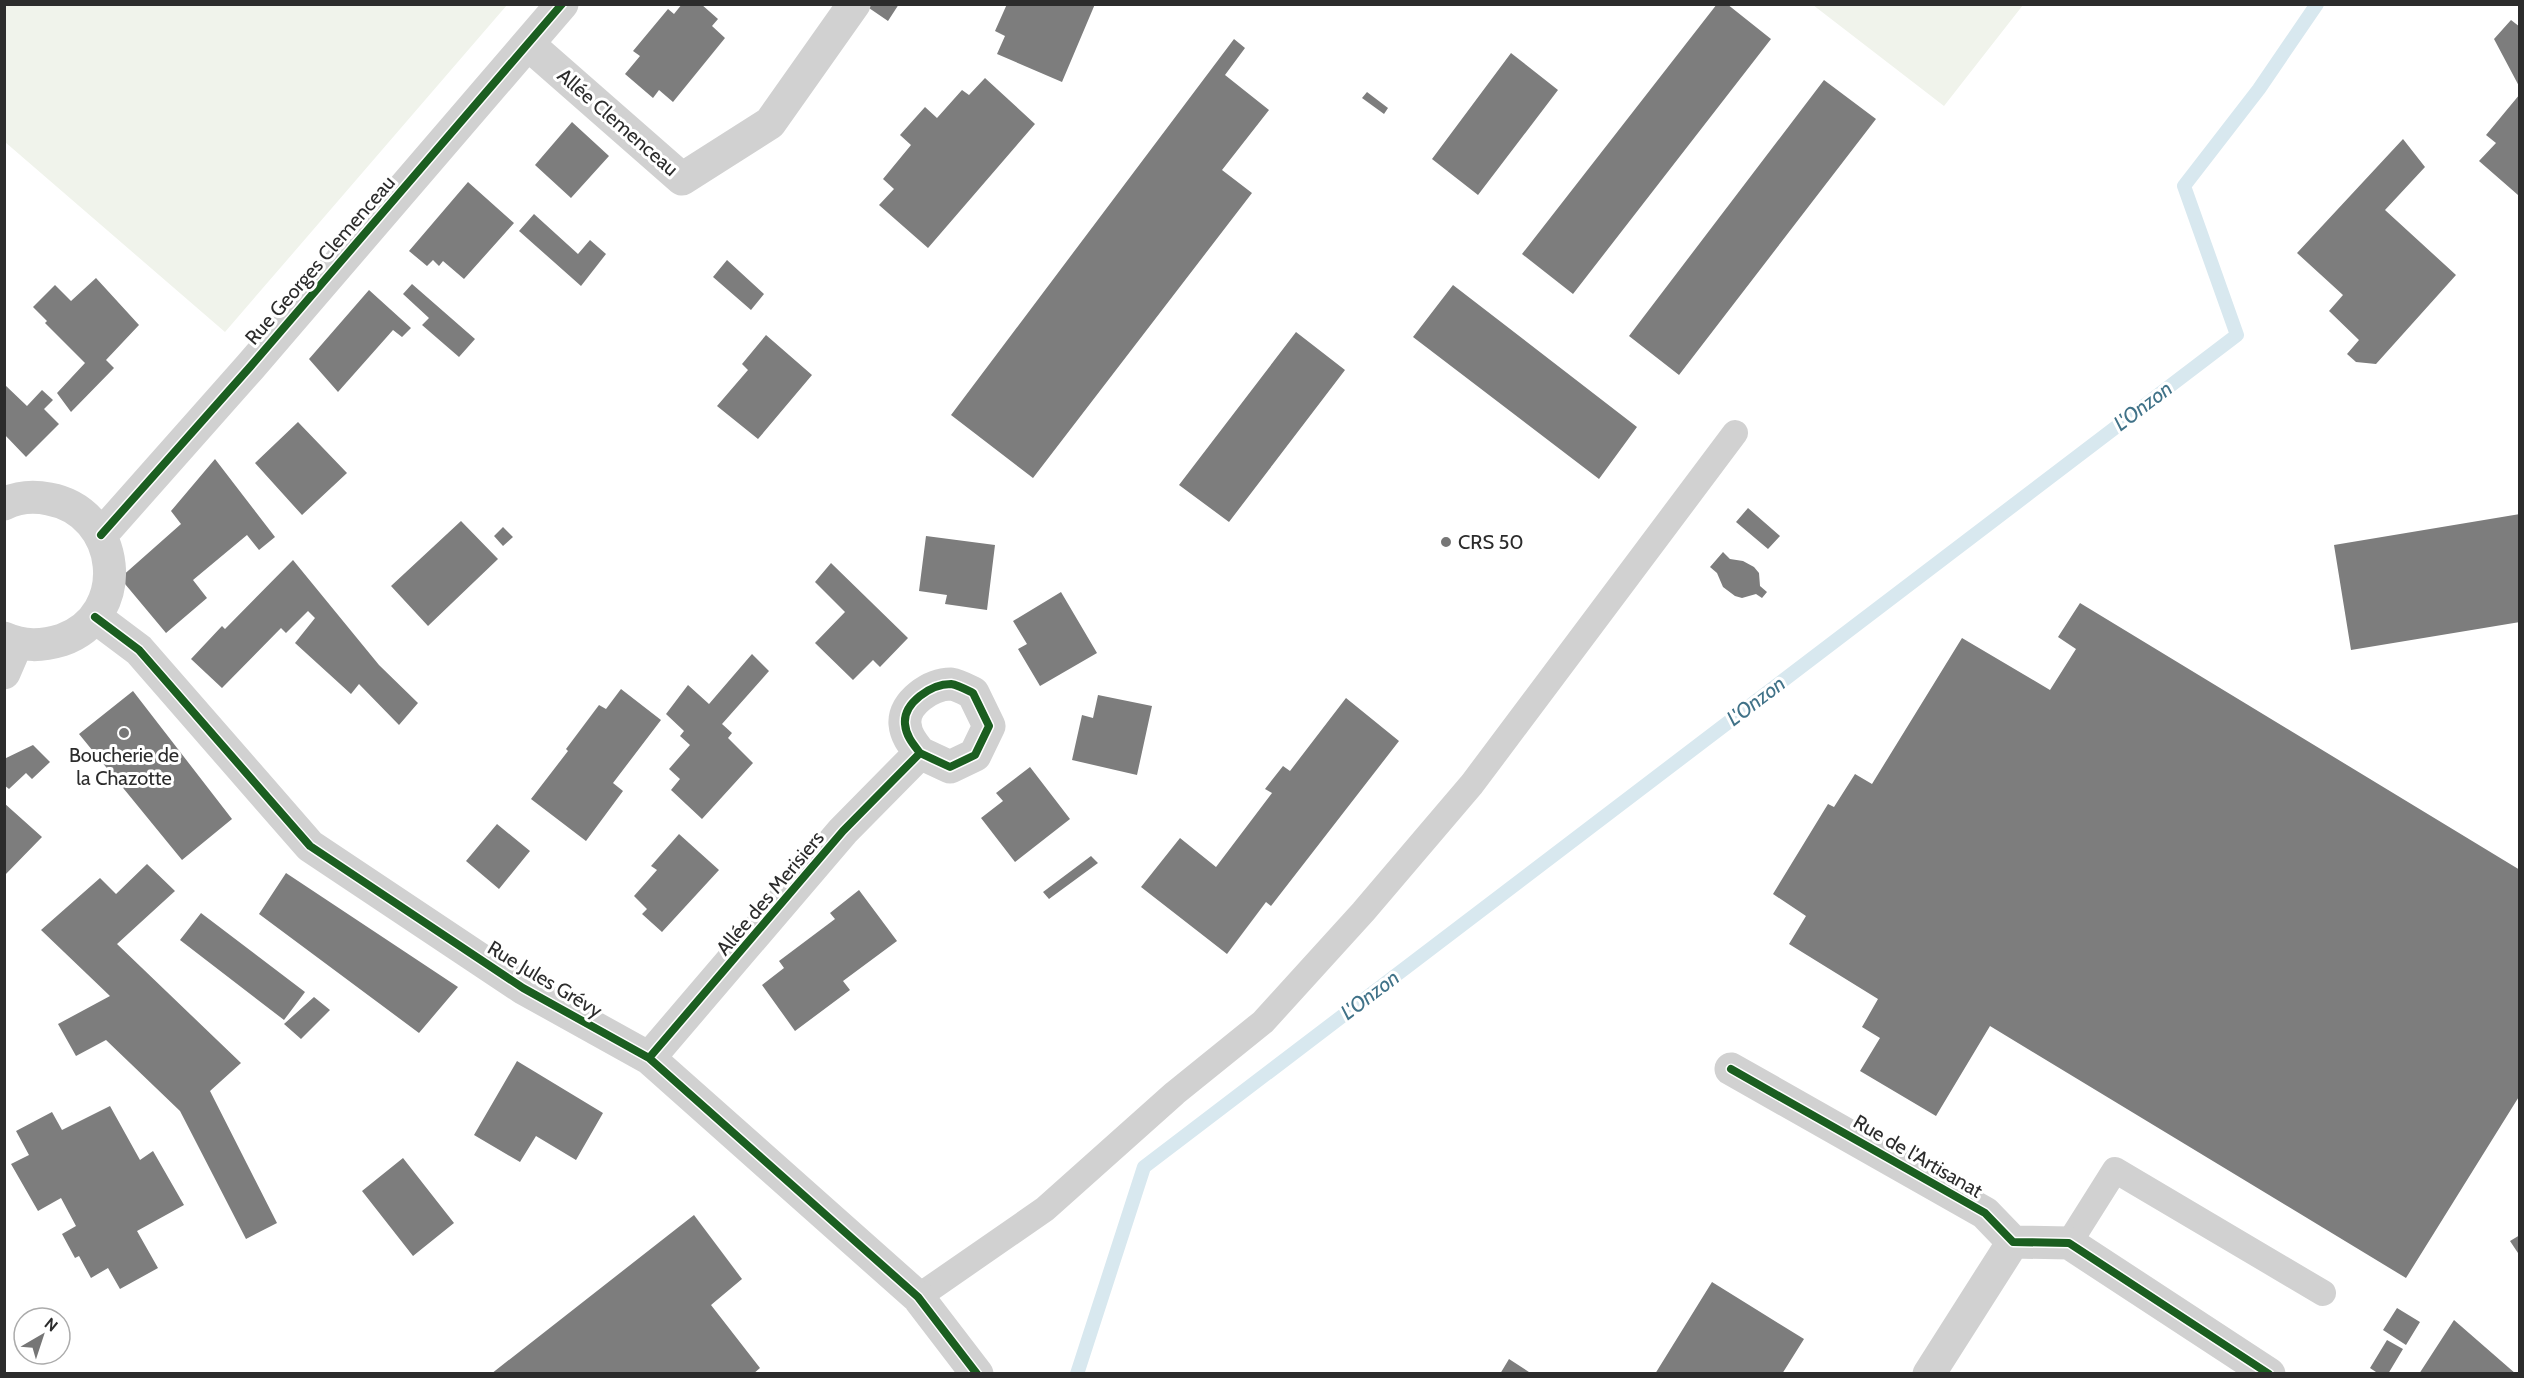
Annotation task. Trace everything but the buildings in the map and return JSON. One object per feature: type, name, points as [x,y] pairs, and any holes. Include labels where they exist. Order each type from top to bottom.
[{"type":"street","name":"Rue Georges Clemenceau","points":[[101,535],[250,367],[562,4]]},
{"type":"street","name":"Allée Clemenceau","points":[[528,44],[682,178],[770,123],[854,4]]},
{"type":"street","points":[[4,504],[37,496],[63,501],[85,514],[101,535],[110,562],[108,591],[95,617],[73,636],[46,645],[11,641],[4,673]]},
{"type":"street","name":"Rue Jules Grévy","points":[[95,617],[139,650],[310,846],[523,988],[649,1058],[918,1297],[977,1374]]},
{"type":"street","name":"Allée des Merisiers","points":[[649,1058],[843,831],[920,753]]},
{"type":"street","name":"Rue de l'Artisanat","points":[[1731,1069],[1985,1213],[2013,1242]]},
{"type":"street","points":[[1929,1374],[2013,1242],[2069,1243],[2269,1374]]},
{"type":"lane","points":[[918,1297],[1045,1209],[1174,1093],[1263,1022],[1363,912],[1472,784],[1735,433]]},
{"type":"lane","points":[[2069,1243],[2115,1170],[2323,1293]]},
{"type":"shaded area","points":[[5,4],[507,5],[225,332],[5,142]]},
{"type":"shaded area","points":[[1813,5],[2023,5],[1944,106]]},
{"type":"waterway","name":"L'Onzon","points":[[1077,1374],[1144,1167],[2237,335],[2184,186],[2259,89],[2317,4]]},
{"type":"cycle path","points":[[101,535],[250,367],[562,4]]},
{"type":"cycle path","points":[[95,617],[139,650],[310,846],[523,988],[649,1058],[918,1297],[977,1374]]},
{"type":"cycle path","points":[[649,1058],[843,831],[920,753],[950,767],[975,755],[989,726],[973,693],[951,684],[943,685],[927,691],[913,702],[905,724],[908,736],[920,753]]},
{"type":"cycle path","points":[[1731,1069],[1985,1213],[2013,1242],[2069,1243],[2269,1374]]},
{"type":"place","name":"CRS 50","points":[[1446,542]]},
{"type":"place","name":"Boucherie de la Chazotte","points":[[124,733]]}]
